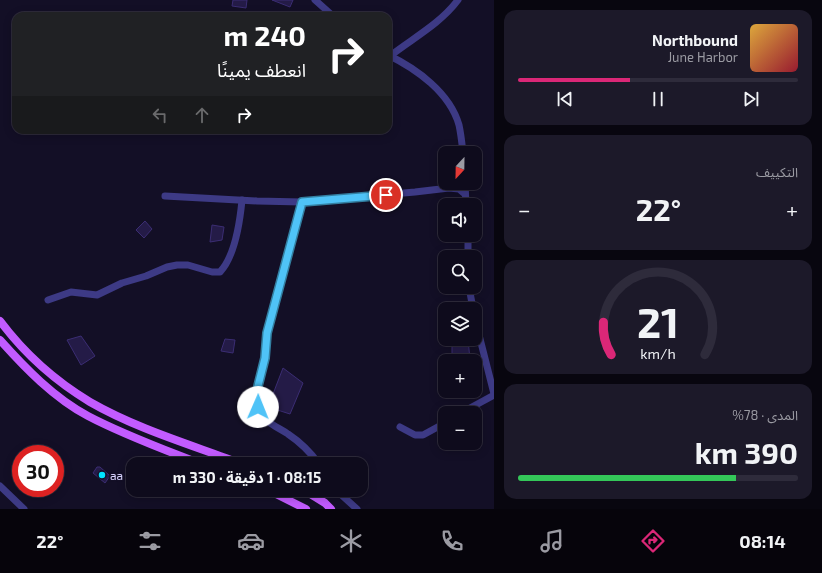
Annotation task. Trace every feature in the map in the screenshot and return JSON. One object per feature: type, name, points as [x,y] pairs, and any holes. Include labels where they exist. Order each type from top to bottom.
[{"type":"main road","points":[[0,321],[27,353],[43,368],[90,402],[136,423],[224,457]]},
{"type":"main road","points":[[0,340],[15,358],[36,378],[87,415],[130,436],[183,457]]},
{"type":"main road","points":[[282,497],[306,509]]},
{"type":"main road","points":[[315,497],[331,509]]},
{"type":"street","points":[[315,0],[328,12]]},
{"type":"street","points":[[392,54],[437,22],[458,0]]},
{"type":"street","points":[[392,58],[421,76],[441,94],[450,105],[459,124],[461,146]]},
{"type":"street","points":[[165,196],[302,202],[449,188],[459,189],[465,194]]},
{"type":"street","points":[[465,190],[465,198]]},
{"type":"street","points":[[48,300],[71,292],[97,295],[122,283],[146,276],[167,267],[177,265],[188,265],[212,272],[220,272],[231,252],[236,238],[242,200]]},
{"type":"street","points":[[302,202],[267,333],[265,358],[256,394],[256,401],[264,418],[297,441],[314,457]]},
{"type":"street","points":[[474,406],[494,395],[482,346]]},
{"type":"street","points":[[400,427],[423,436],[438,427]]},
{"type":"street","points":[[0,486],[24,509]]},
{"type":"street","points":[[344,497],[357,509]]},
{"type":"building","points":[[233,0],[247,0],[246,8],[232,6]]},
{"type":"building","points":[[272,0],[293,0],[290,7]]},
{"type":"building","points":[[145,221],[152,229],[144,238],[136,230]]},
{"type":"building","points":[[212,225],[224,227],[222,240],[210,242]]},
{"type":"building","points":[[81,336],[95,356],[81,365],[67,340]]},
{"type":"building","points":[[225,339],[235,340],[233,353],[221,351]]},
{"type":"building","points":[[452,346],[469,346],[469,354],[452,354]]},
{"type":"building","points":[[283,368],[303,383],[290,414],[268,407]]},
{"type":"building","name":"aa","points":[[97,467],[100,467],[110,476],[105,483],[93,473]]},
{"type":"place","name":"aa","points":[[102,475]]},
{"type":"route","points":[[258,407],[256,394],[264,366],[267,333],[302,202],[386,195]]}]
